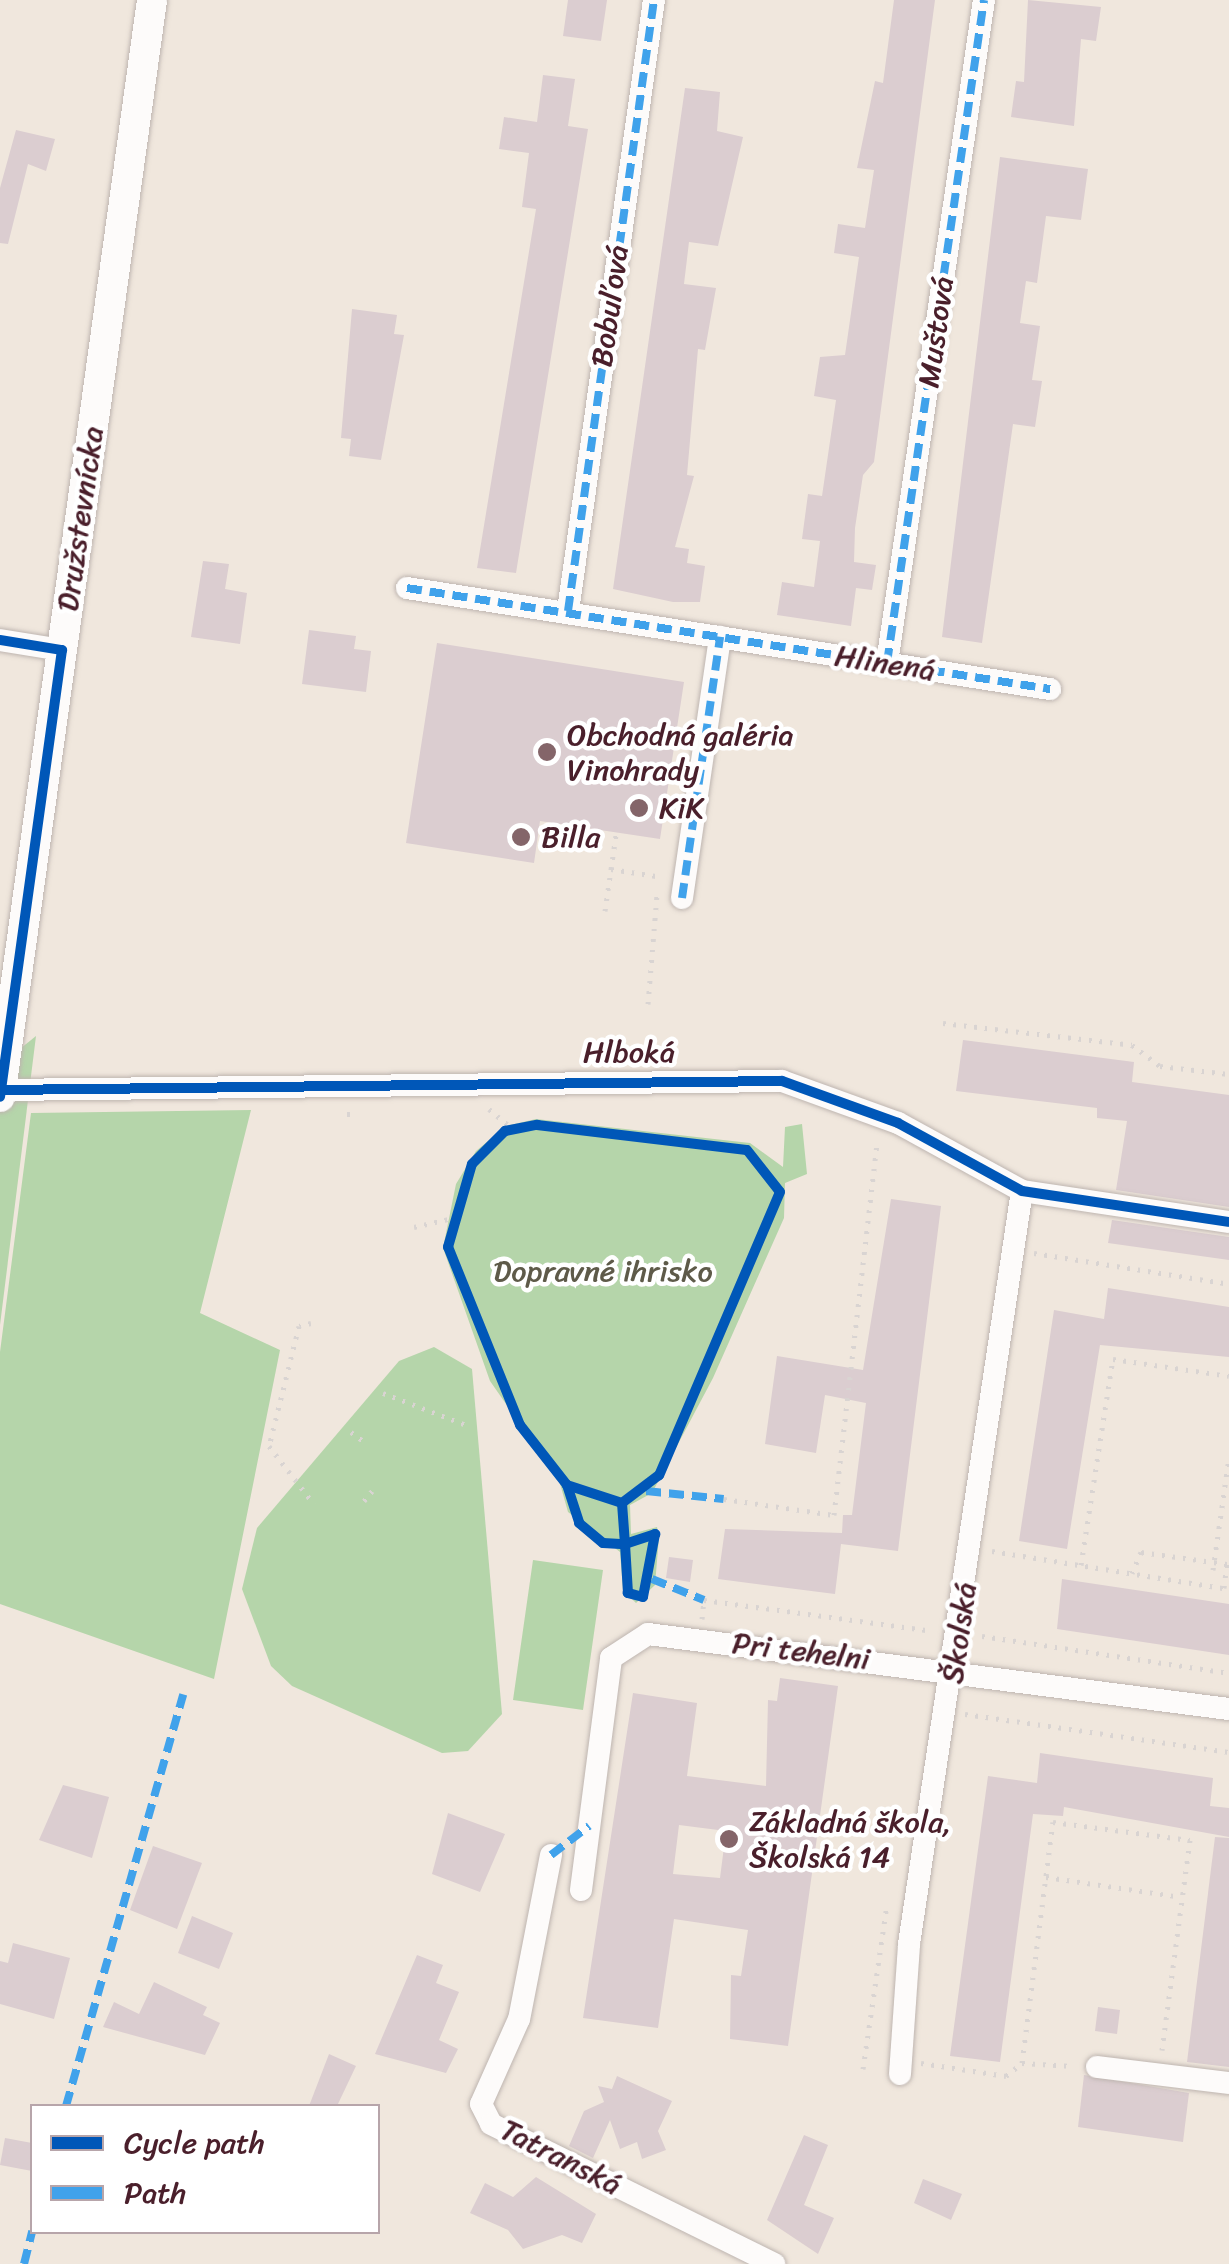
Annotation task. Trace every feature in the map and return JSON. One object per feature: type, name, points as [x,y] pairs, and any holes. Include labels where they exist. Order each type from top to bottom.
[{"type":"main road","name":"Družstevnícka","points":[[1,1094],[152,0]]},
{"type":"street","name":"Bobuľová","points":[[568,611],[654,0]]},
{"type":"street","name":"Muštová","points":[[887,663],[984,0]]},
{"type":"street","name":"Hlinená","points":[[407,588],[1050,689]]},
{"type":"street","points":[[682,898],[720,637]]},
{"type":"street","points":[[0,640],[62,650]]},
{"type":"street","name":"Hlboká","points":[[1,1094],[782,1080],[898,1123],[1022,1192],[1229,1222]]},
{"type":"street","name":"Školská","points":[[910,2069],[909,1944],[954,1672],[1022,1192]]},
{"type":"street","name":"Pri tehelni","points":[[581,1890],[611,1658],[648,1634],[1229,1709]]},
{"type":"street","name":"Tatranská","points":[[551,1855],[519,2019],[481,2104],[491,2124],[774,2264]]},
{"type":"street","points":[[1097,2067],[1229,2083]]},
{"type":"path","points":[[605,911],[616,835]]},
{"type":"path","points":[[648,1004],[647,949],[669,861]]},
{"type":"path","points":[[611,869],[666,878]]},
{"type":"path","points":[[943,1023],[1132,1045],[1160,1066],[1229,1074]]},
{"type":"path","points":[[476,1097],[519,1128]]},
{"type":"path","points":[[496,1137],[519,1128]]},
{"type":"path","points":[[724,1499],[834,1514],[877,1138]]},
{"type":"path","points":[[414,1226],[448,1225],[453,1205]]},
{"type":"path","points":[[1028,1271],[1030,1252],[1229,1284]]},
{"type":"path","points":[[312,1323],[298,1326],[269,1446],[314,1504]]},
{"type":"path","points":[[1082,1565],[1114,1359],[1229,1376]]},
{"type":"path","points":[[384,1392],[469,1426]]},
{"type":"path","points":[[352,1432],[366,1443]]},
{"type":"path","points":[[1214,1566],[1229,1458]]},
{"type":"path","points":[[364,1500],[372,1491]]},
{"type":"path","points":[[990,1568],[994,1532]]},
{"type":"path","points":[[992,1550],[1082,1565],[1224,1588],[1227,1564],[1214,1566],[1141,1552],[1132,1573]]},
{"type":"path","points":[[700,1638],[704,1600],[926,1630]]},
{"type":"path","points":[[983,1622],[981,1641],[1229,1673]]},
{"type":"path","points":[[983,1716],[986,1702]]},
{"type":"path","points":[[967,1714],[1229,1752]]},
{"type":"path","points":[[1022,2063],[1053,1822],[1190,1840],[1159,2072]]},
{"type":"path","points":[[1046,1877],[1182,1898]]},
{"type":"path","points":[[910,2069],[1006,2076],[1022,2063],[1097,2067]]},
{"type":"green space","points":[[36,1036],[0,1325],[0,1065]]},
{"type":"green space","points":[[251,1110],[200,1313],[280,1350],[214,1679],[0,1604],[0,1352],[31,1113]]},
{"type":"green space","name":"Dopravné ihrisko","points":[[536,1119],[750,1143],[783,1167],[785,1127],[802,1124],[807,1174],[785,1183],[784,1218],[713,1378],[652,1493],[630,1505],[631,1534],[657,1527],[659,1537],[655,1585],[636,1603],[623,1590],[620,1552],[568,1512],[559,1480],[490,1381],[443,1248],[456,1184],[476,1151],[506,1126]]},
{"type":"green space","points":[[434,1347],[472,1369],[502,1714],[468,1751],[442,1753],[292,1686],[271,1666],[242,1589],[257,1528],[399,1361]]},
{"type":"green space","points":[[533,1560],[603,1570],[583,1710],[513,1700]]},
{"type":"building","points":[[568,0],[607,0],[601,41],[563,36]]},
{"type":"building","points":[[894,0],[935,0],[874,462],[863,475],[855,528],[854,562],[876,565],[872,590],[856,588],[851,626],[777,615],[782,582],[814,587],[820,541],[802,539],[808,494],[822,496],[836,400],[814,396],[820,357],[845,355],[859,257],[834,253],[838,224],[865,228],[874,170],[857,168],[875,81],[883,83]]},
{"type":"building","points":[[1028,0],[1101,7],[1096,41],[1081,39],[1074,126],[1011,117],[1016,81],[1024,82]]},
{"type":"building","points":[[543,75],[575,79],[568,126],[588,129],[516,573],[477,568],[536,209],[522,207],[529,153],[499,149],[504,117],[537,122]]},
{"type":"building","points":[[685,88],[720,92],[717,131],[743,137],[718,246],[689,242],[684,284],[716,288],[705,350],[698,349],[687,475],[694,476],[675,547],[689,549],[687,563],[705,566],[700,602],[673,602],[613,589]]},
{"type":"building","points":[[16,130],[55,139],[46,171],[28,164],[8,244],[0,243],[0,188]]},
{"type":"building","points":[[1000,157],[1088,169],[1081,220],[1046,216],[1037,283],[1026,281],[1020,323],[1040,326],[1032,380],[1042,381],[1035,427],[1013,424],[982,643],[942,637]]},
{"type":"building","points":[[352,309],[397,315],[394,334],[404,335],[381,460],[349,456],[351,439],[341,438]]},
{"type":"building","points":[[203,561],[229,564],[225,589],[247,593],[240,644],[191,637]]},
{"type":"building","points":[[309,630],[356,636],[354,649],[371,651],[366,692],[302,684]]},
{"type":"building","name":"Obchodná galéria Vinohrady","points":[[437,643],[684,682],[660,839],[540,821],[534,863],[406,843]]},
{"type":"building","points":[[963,1040],[1134,1062],[1132,1082],[1229,1095],[1229,1207],[1116,1190],[1127,1121],[1097,1118],[1097,1108],[956,1091]]},
{"type":"building","points":[[891,1199],[941,1206],[898,1551],[841,1544],[835,1594],[718,1579],[725,1529],[842,1533],[843,1515],[852,1515],[866,1403],[825,1395],[816,1453],[765,1444],[777,1356],[863,1370]]},
{"type":"building","points":[[1112,1220],[1229,1237],[1229,1260],[1108,1243]]},
{"type":"building","points":[[1108,1288],[1229,1307],[1229,1357],[1100,1345],[1067,1549],[1019,1541],[1054,1310],[1104,1319]]},
{"type":"building","points":[[669,1557],[693,1560],[690,1582],[666,1578]]},
{"type":"building","points":[[1062,1579],[1229,1604],[1229,1655],[1057,1629]]},
{"type":"building","points":[[780,1678],[838,1686],[788,2046],[730,2039],[731,1975],[741,1976],[748,1930],[674,1919],[658,2028],[583,2018],[633,1693],[697,1703],[687,1776],[766,1786],[768,1700],[777,1701]],"holes":[[[679,1825],[726,1831],[720,1878],[673,1874]]]},
{"type":"building","points":[[1040,1753],[1213,1778],[1210,1806],[1229,1808],[1229,1837],[1064,1807],[1063,1816],[1033,1814],[1000,2062],[950,2056],[988,1776],[1037,1783]]},
{"type":"building","points":[[63,1785],[109,1797],[92,1858],[39,1840]]},
{"type":"building","points":[[448,1813],[505,1834],[480,1892],[432,1874]]},
{"type":"building","points":[[1215,1837],[1229,1838],[1229,2067],[1187,2062]]},
{"type":"building","points":[[153,1846],[202,1863],[177,1929],[130,1910]]},
{"type":"building","points":[[192,1916],[233,1933],[219,1969],[178,1953]]},
{"type":"building","points":[[13,1943],[70,1958],[54,2019],[0,2004],[0,1961],[8,1963]]},
{"type":"building","points":[[417,1955],[443,1965],[436,1983],[459,1992],[439,2040],[458,2049],[446,2073],[375,2054]]},
{"type":"building","points":[[154,1982],[207,2007],[203,2015],[220,2023],[205,2055],[103,2027],[114,2002],[139,2014]]},
{"type":"building","points":[[1098,2007],[1120,2010],[1117,2034],[1095,2031]]},
{"type":"building","points":[[329,2054],[356,2066],[338,2104],[310,2104]]},
{"type":"building","points":[[1084,2075],[1189,2093],[1183,2142],[1078,2127]]},
{"type":"building","points":[[617,2076],[672,2101],[658,2131],[666,2150],[642,2159],[637,2142],[620,2149],[610,2120],[593,2158],[569,2146],[584,2111],[604,2102],[598,2086],[612,2089]]},
{"type":"building","points":[[804,2135],[828,2145],[804,2205],[834,2218],[818,2254],[767,2220]]},
{"type":"building","points":[[5,2138],[30,2143],[30,2171],[0,2165]]},
{"type":"building","points":[[536,2177],[596,2214],[582,2243],[562,2235],[523,2249],[508,2230],[470,2213],[485,2183],[513,2197]]},
{"type":"building","points":[[923,2179],[962,2194],[951,2220],[914,2203]]},
{"type":"marked path","points":[[568,611],[654,0]]},
{"type":"marked path","points":[[887,663],[984,0]]},
{"type":"marked path","points":[[407,588],[1050,689]]},
{"type":"marked path","points":[[682,898],[720,637]]},
{"type":"marked path","points":[[646,1491],[724,1499]]},
{"type":"marked path","points":[[652,1579],[704,1600]]},
{"type":"marked path","points":[[67,2104],[183,1694]]},
{"type":"marked path","points":[[551,1855],[589,1826]]},
{"type":"marked path","points":[[24,2264],[31,2234]]},
{"type":"cycle path","points":[[0,640],[62,650],[0,1097]]},
{"type":"cycle path","points":[[1,1090],[782,1081],[898,1123],[1022,1191],[1229,1222]]},
{"type":"cycle path","points":[[537,1125],[747,1150],[780,1192],[659,1475],[622,1503],[567,1485],[520,1425],[448,1247],[472,1164],[505,1131],[537,1125]]},
{"type":"cycle path","points":[[567,1485],[579,1523],[603,1543],[625,1544],[655,1534],[643,1597],[628,1593],[625,1544],[622,1503]]},
{"type":"place","name":"Obchodná galéria Vinohrady","points":[[547,752]]},
{"type":"place","name":"KiK","points":[[639,808]]},
{"type":"place","name":"Billa","points":[[521,837]]},
{"type":"place","name":"Základná škola, Školská 14","points":[[729,1839]]}]
